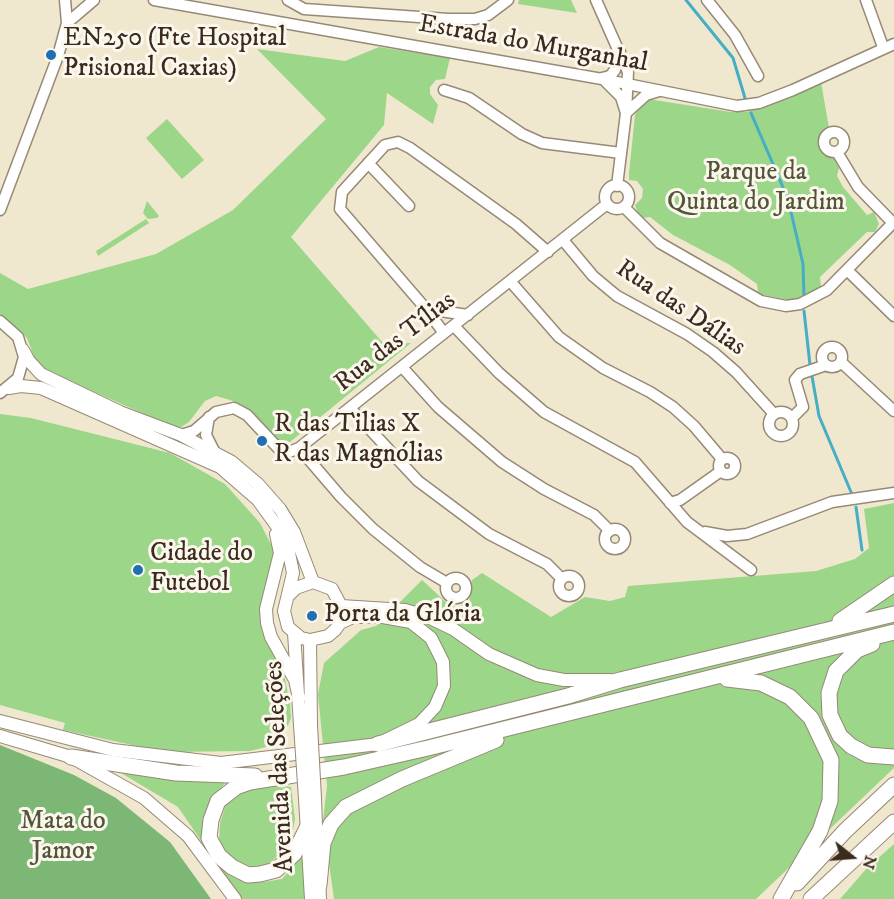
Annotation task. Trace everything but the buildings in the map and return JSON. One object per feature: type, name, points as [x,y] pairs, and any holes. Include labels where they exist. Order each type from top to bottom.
[{"type":"highway","points":[[821,632],[858,612],[894,584]]},
{"type":"highway","points":[[378,744],[513,711],[620,680],[894,614]]},
{"type":"highway","points":[[307,828],[294,854],[276,870],[248,875],[232,867],[219,855],[209,838],[210,820],[218,801],[236,787],[276,777],[344,767],[539,722],[894,633]]},
{"type":"highway","points":[[894,633],[857,650],[836,671],[829,693],[830,715],[840,736],[851,746],[868,755],[894,757]]},
{"type":"highway","points":[[698,682],[730,678],[761,683],[790,697],[811,718],[825,743],[831,760],[830,801],[820,831],[782,899]]},
{"type":"highway","points":[[320,892],[323,843],[332,824],[346,807],[402,779],[539,722]]},
{"type":"highway","points":[[71,757],[176,774],[276,777]]},
{"type":"highway","points":[[782,899],[845,831],[894,785]]},
{"type":"highway","points":[[810,899],[894,822]]},
{"type":"main road","points":[[23,350],[41,374],[120,412],[181,435],[214,451],[245,473],[280,508],[294,532],[313,582]]},
{"type":"main road","name":"Avenida das Seleções","points":[[4,391],[21,386],[41,388],[205,458],[249,490],[272,518],[285,540],[292,562],[292,582],[284,611],[288,627],[294,633],[310,640],[328,636],[340,622]]},
{"type":"main road","points":[[272,518],[280,553],[266,609],[267,623],[271,637],[295,680],[299,698]]},
{"type":"main road","points":[[0,721],[112,750],[221,763],[378,744],[419,724],[435,707],[444,686],[443,662],[431,638],[411,622],[383,617],[353,617],[340,622],[341,606],[332,589],[313,582],[296,588],[289,595]]},
{"type":"main road","points":[[341,606],[405,610],[426,616],[453,629],[489,654],[537,675],[564,680],[620,680]]},
{"type":"main road","name":"Avenida das Seleções","points":[[294,633],[299,698],[306,725]]},
{"type":"main road","name":"Avenida das Seleções","points":[[310,640],[306,725],[310,799],[320,892]]},
{"type":"main road","points":[[0,736],[71,757],[134,792],[168,817],[188,836],[235,899]]},
{"type":"main road","name":"Avenida das Seleções","points":[[310,799],[307,828],[311,899]]},
{"type":"street","points":[[0,210],[58,56],[67,23],[65,0]]},
{"type":"street","points":[[83,0],[93,0]]},
{"type":"street","points":[[67,23],[93,0]]},
{"type":"street","name":"Estrada do Murganhal","points":[[154,0],[628,83],[737,106],[759,103],[793,90],[891,45]]},
{"type":"street","points":[[288,0],[304,9],[475,19],[501,2]]},
{"type":"street","points":[[346,12],[347,0]]},
{"type":"street","points":[[596,0],[626,65],[628,83],[626,113],[617,186]]},
{"type":"street","points":[[707,0],[735,35],[758,76]]},
{"type":"street","points":[[866,0],[891,45]]},
{"type":"street","points":[[620,50],[615,70],[610,76],[602,79],[621,97],[626,113]]},
{"type":"street","points":[[444,90],[469,98],[522,134],[542,143],[621,153]]},
{"type":"street","points":[[626,113],[646,94],[660,91]]},
{"type":"street","points":[[444,333],[340,209],[342,192],[385,145],[404,144],[516,224],[548,252]]},
{"type":"street","points":[[624,207],[660,243],[715,272],[751,296],[772,305],[800,304],[813,299],[848,271],[894,223],[858,187],[837,152]]},
{"type":"street","points":[[368,163],[409,206]]},
{"type":"street","points":[[617,186],[628,194],[628,201],[624,207],[617,209],[608,204],[606,194],[610,188],[617,186]]},
{"type":"street","name":"Rua das Tílias","points":[[300,448],[608,204]]},
{"type":"street","name":"Rua das Dálias","points":[[563,240],[593,276],[617,296],[687,334],[713,352],[736,372],[774,414]]},
{"type":"street","points":[[848,271],[894,316]]},
{"type":"street","points":[[510,281],[559,337],[603,368],[650,392],[673,407],[694,426],[722,459],[719,466],[721,471],[680,500],[670,503]]},
{"type":"street","points":[[426,309],[468,315]]},
{"type":"street","points":[[1,321],[18,337],[23,350],[21,371],[4,391]]},
{"type":"street","points":[[454,326],[500,373],[544,412],[603,442],[635,462],[687,522],[751,570]]},
{"type":"street","points":[[816,369],[825,350],[831,347],[842,352],[842,362],[894,411]]},
{"type":"street","points":[[792,418],[803,407],[795,380],[816,369],[836,367],[842,362]]},
{"type":"street","points":[[402,367],[438,407],[502,462],[544,489],[580,506],[610,531]]},
{"type":"street","points":[[181,435],[194,431],[209,417],[226,408],[234,408],[247,415],[278,448],[289,452],[300,448],[341,497],[373,529],[420,567],[447,583]]},
{"type":"street","points":[[350,408],[418,481],[489,534],[547,564],[562,579]]},
{"type":"street","points":[[782,412],[792,418],[794,426],[790,433],[778,437],[771,432],[768,425],[774,414],[782,412]]},
{"type":"street","points":[[209,417],[206,435],[214,451]]},
{"type":"street","points":[[702,532],[728,536],[747,534],[831,502],[894,493]]},
{"type":"street","points":[[737,559],[740,543],[747,534]]},
{"type":"green space","points":[[519,0],[571,0],[577,13],[518,4]]},
{"type":"green space","points":[[379,47],[450,58],[445,79],[436,80],[430,87],[430,94],[438,105],[433,124],[387,93],[384,125],[291,237],[384,344],[411,343],[285,446],[275,441],[244,406],[230,400],[216,396],[205,401],[189,422],[178,429],[38,367],[27,338],[0,314],[0,273],[28,289],[156,254],[233,210],[326,119],[257,49],[345,61]]},
{"type":"green space","name":"Parque da Quinta do Jardim","points":[[821,82],[829,128],[821,135],[820,145],[834,159],[839,168],[837,176],[843,187],[867,215],[874,212],[879,224],[875,232],[867,232],[820,277],[821,287],[803,297],[789,300],[764,295],[758,292],[757,284],[730,265],[673,235],[650,217],[642,218],[638,214],[635,205],[642,198],[643,189],[637,181],[629,180],[629,173],[635,115],[639,107],[648,99],[731,112],[747,112],[796,95]]},
{"type":"green space","points":[[167,119],[204,160],[182,179],[146,138]]},
{"type":"green space","points":[[147,201],[159,216],[157,218],[148,219],[143,213]]},
{"type":"green space","points":[[146,219],[149,223],[98,256],[96,251]]},
{"type":"green space","name":"Cidade do Futebol","points":[[0,414],[31,418],[170,453],[225,484],[260,523],[277,556],[272,618],[290,703],[291,718],[285,733],[270,746],[250,751],[164,752],[63,730],[65,723],[0,705]]},
{"type":"green space","points":[[894,503],[894,768],[756,899],[334,899],[323,821],[327,786],[318,694],[324,663],[361,630],[376,626],[422,580],[449,605],[459,607],[469,602],[472,580],[482,573],[551,617],[585,597],[610,601],[625,597],[628,586],[816,571],[855,559],[869,548],[864,509]]},
{"type":"green space","name":"Mata do Jamor","points":[[0,745],[74,775],[116,798],[170,842],[211,899],[0,899]]},
{"type":"green space","points":[[121,773],[226,782],[212,799],[203,837],[238,878],[264,882],[282,879],[302,856],[308,899],[241,899],[178,807]]},
{"type":"green space","points":[[281,785],[291,787],[295,819],[291,841],[270,864],[250,867],[231,860],[219,842],[220,823],[228,798],[252,788]]},
{"type":"green space","points":[[894,844],[894,899],[840,899],[867,868]]},
{"type":"waterway","points":[[686,0],[733,58],[745,98]]},
{"type":"waterway","points":[[751,113],[788,199],[803,264],[804,297]]},
{"type":"waterway","points":[[804,311],[819,416],[851,492]]},
{"type":"waterway","points":[[856,507],[862,550]]},
{"type":"place","name":"EN250 (Fte Hospital Prisional Caxias)","points":[[51,55]]},
{"type":"place","name":"R das Tilias X R das Magnólias","points":[[262,441]]},
{"type":"place","name":"Cidade do Futebol","points":[[138,570]]},
{"type":"place","name":"Porta da Glória","points":[[312,616]]}]
